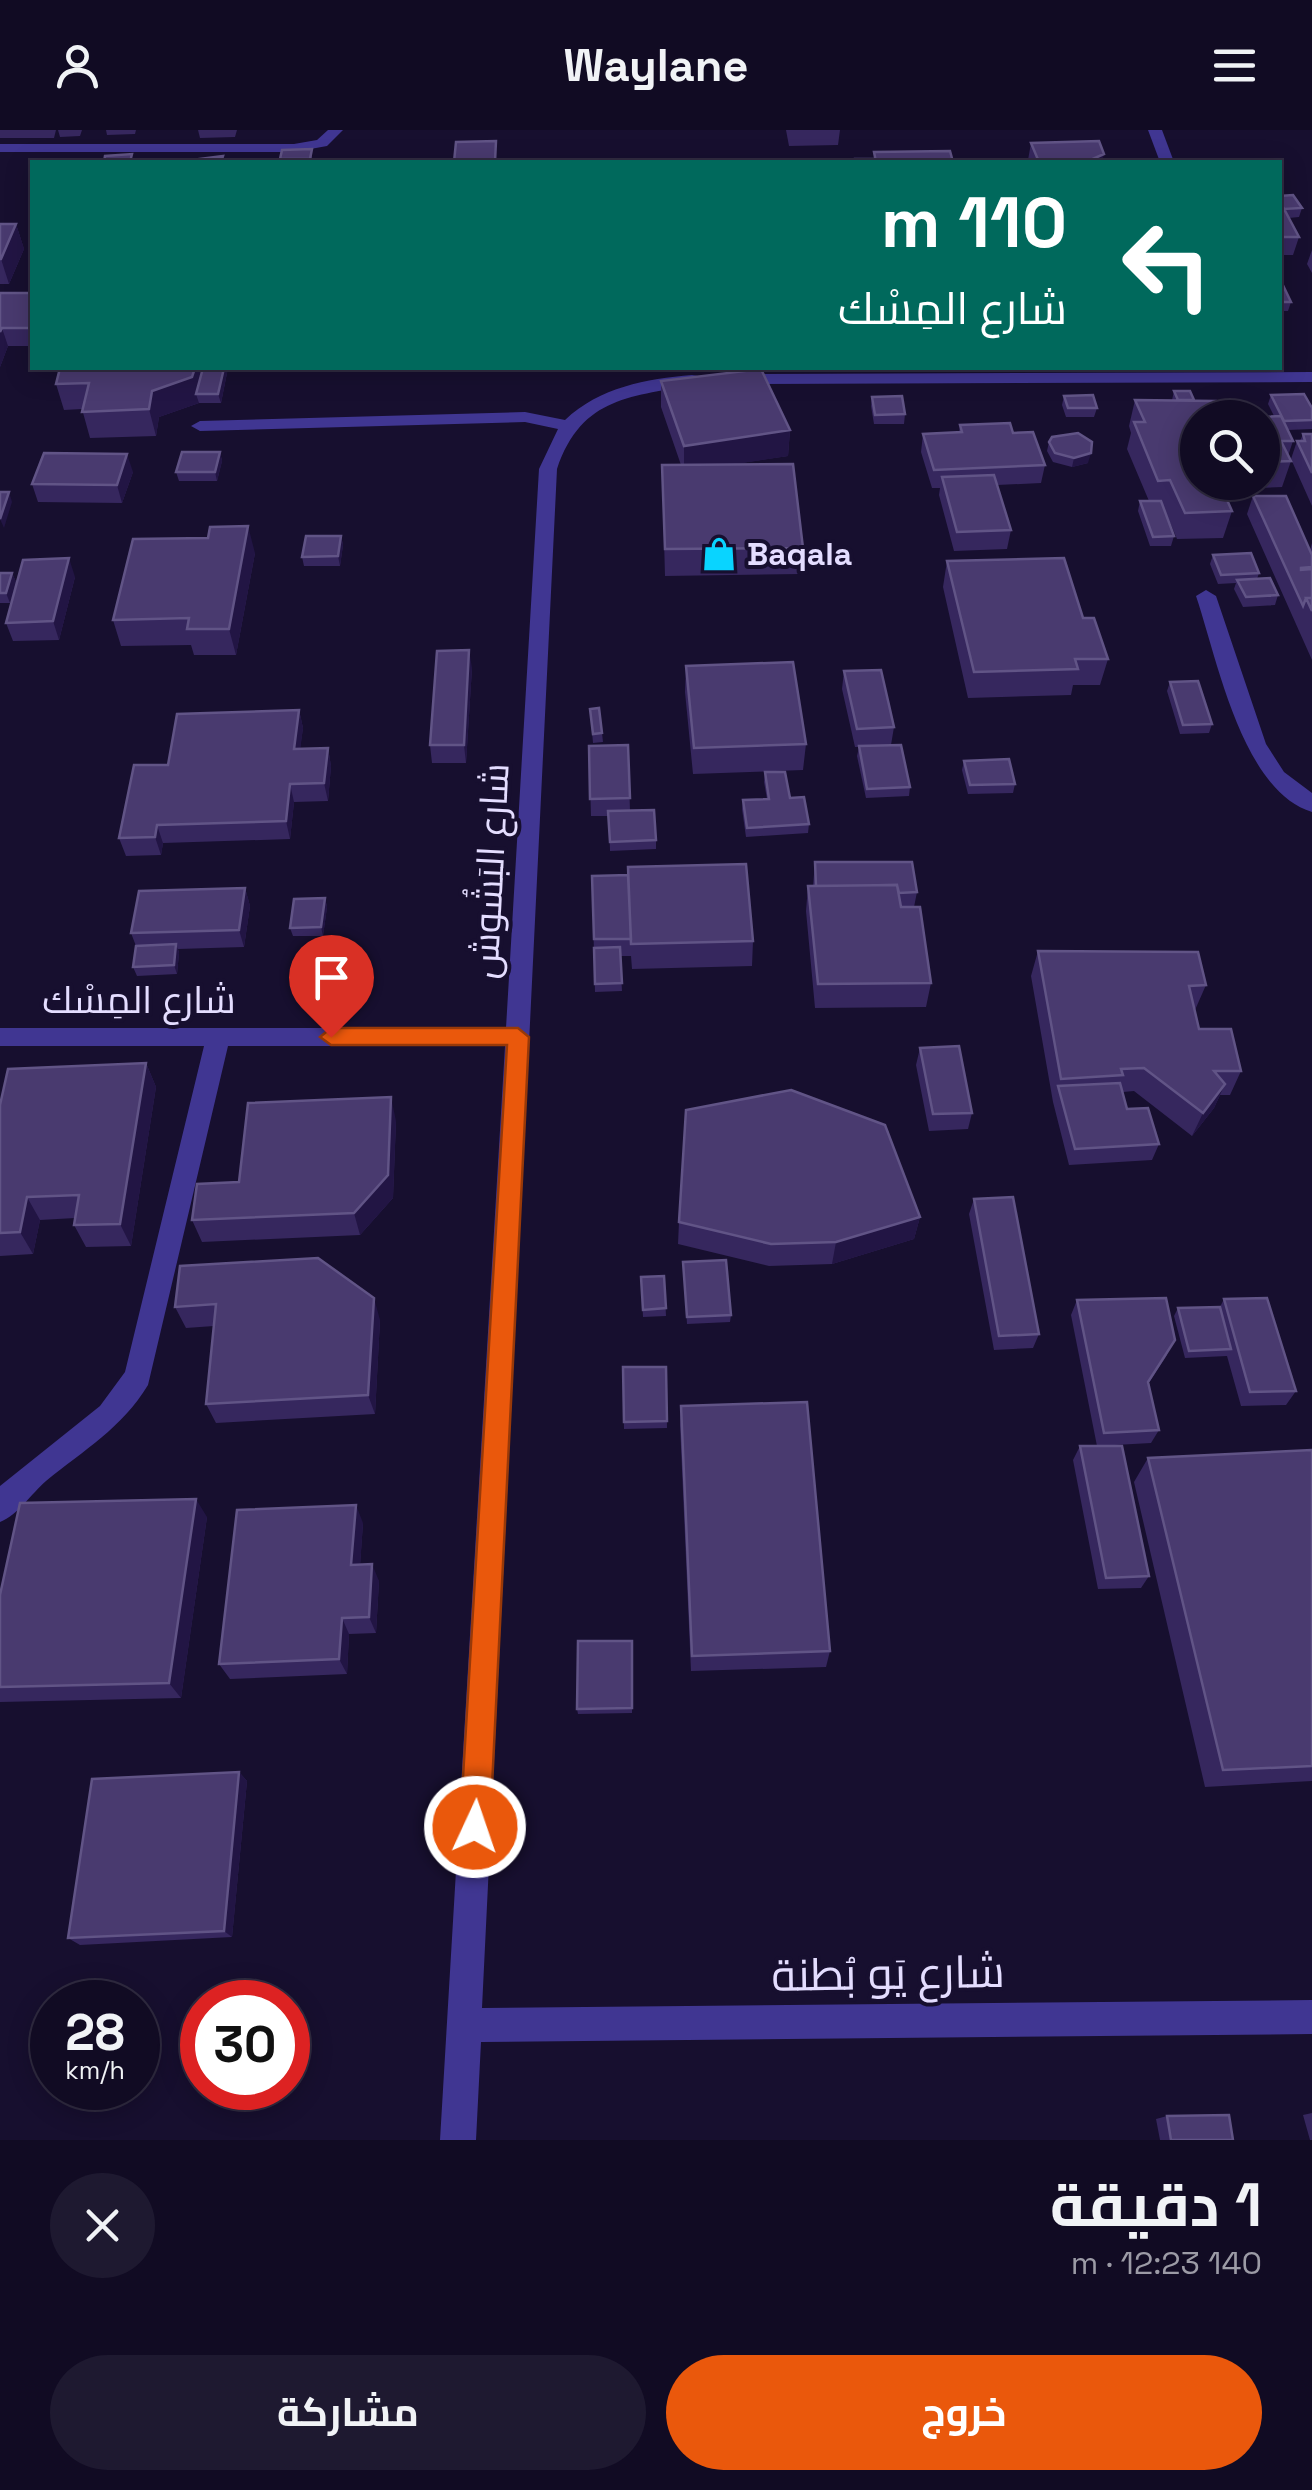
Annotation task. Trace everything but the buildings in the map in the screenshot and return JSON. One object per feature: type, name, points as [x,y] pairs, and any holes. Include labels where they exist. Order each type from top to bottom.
[{"type":"street","points":[[276,148],[280,130]]},
{"type":"street","points":[[0,148],[276,148],[322,142],[336,130]]},
{"type":"street","points":[[1155,130],[1166,160]]},
{"type":"street","points":[[200,426],[525,418],[568,426],[606,398],[674,381],[1249,372],[1312,377]]},
{"type":"street","name":"شارع البَشُوش","points":[[458,2140],[548,469],[552,452],[568,426]]},
{"type":"street","points":[[1206,596],[1256,746],[1277,778],[1312,804]]},
{"type":"street","name":"شارع المِسْك","points":[[0,1037],[518,1037]]},
{"type":"street","points":[[0,1508],[42,1463],[112,1416],[138,1376],[218,1037]]},
{"type":"street","name":"شارع يَو بُطنة","points":[[464,2025],[1312,2017]]},
{"type":"place","name":"Baqala","points":[[719,554]]},
{"type":"route","points":[[331,1037],[518,1037],[475,1827]]}]
